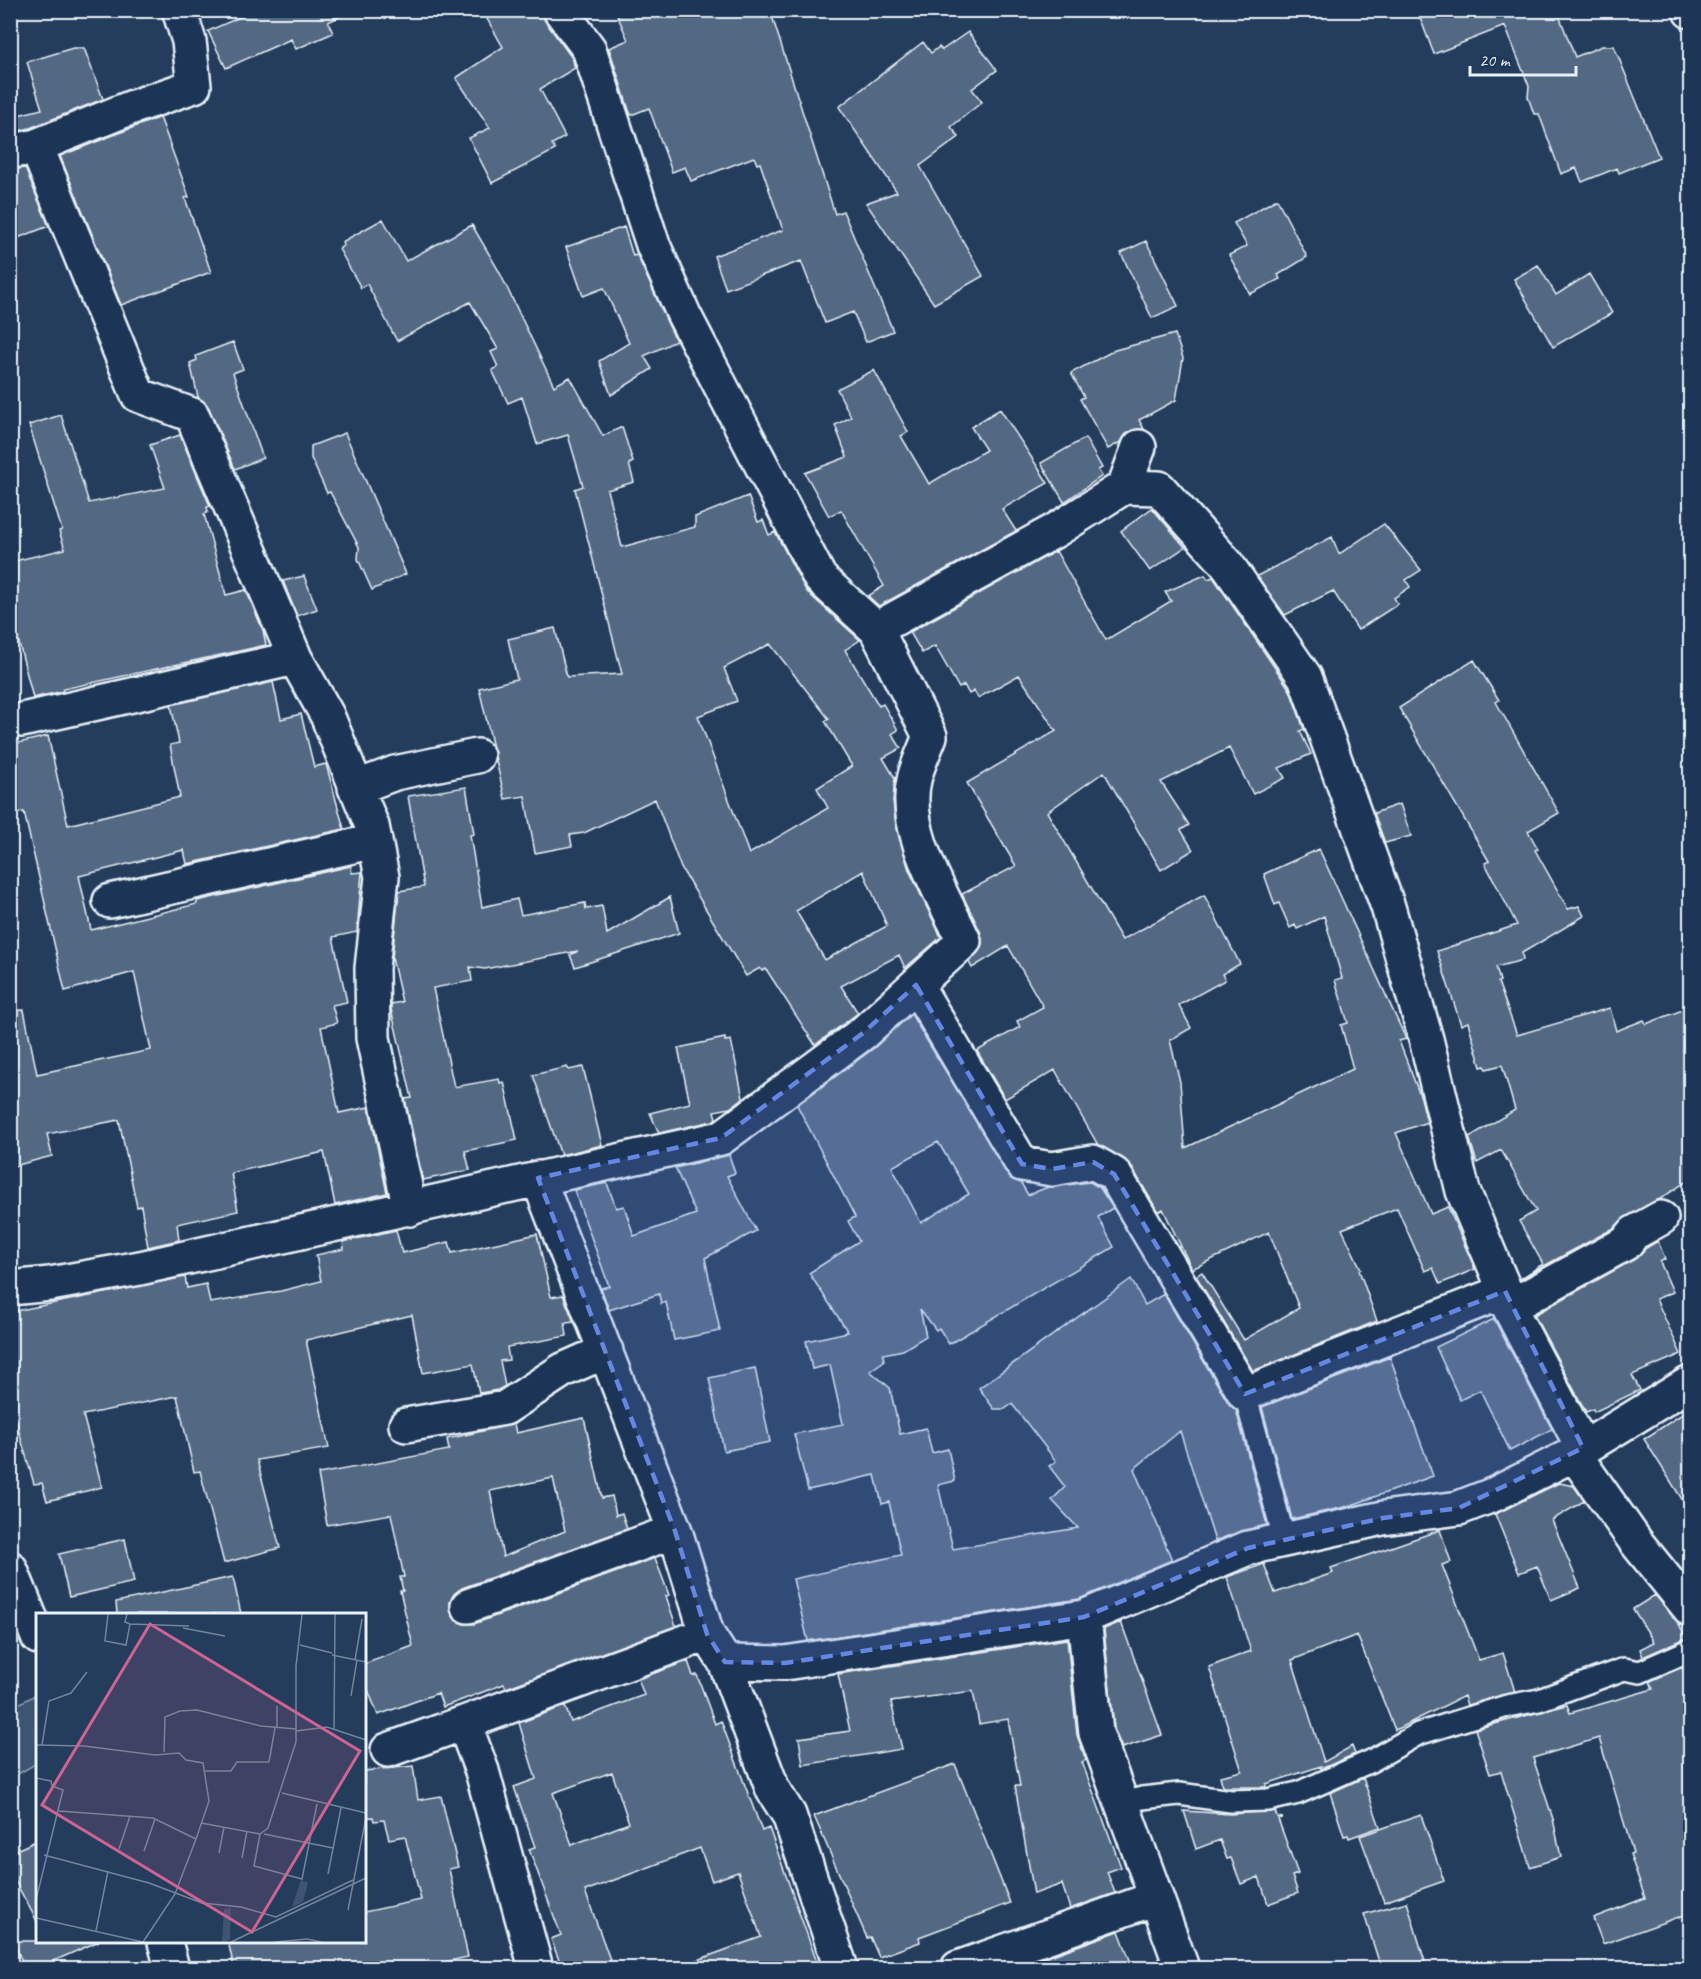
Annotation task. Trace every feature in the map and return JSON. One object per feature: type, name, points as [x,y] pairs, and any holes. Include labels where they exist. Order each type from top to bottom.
[{"type":"street","points":[[179,10],[189,41],[194,86],[23,149],[138,395],[192,414],[295,658],[327,715],[372,826],[382,878],[372,968],[373,1038],[410,1209]]},
{"type":"street","points":[[10,1288],[50,1284],[140,1268],[722,1138],[863,1033],[964,941],[921,848],[912,814],[914,780],[930,736],[876,629],[820,578],[689,326],[653,245],[589,49],[560,10]]},
{"type":"street","points":[[1124,487],[1139,447]]},
{"type":"street","points":[[876,629],[1056,530],[1124,487],[1159,488],[1226,563],[1305,677],[1388,907],[1426,1039],[1462,1191],[1507,1299],[1578,1451],[1636,1542],[1690,1609]]},
{"type":"street","points":[[22,720],[295,658]]},
{"type":"street","points":[[355,788],[395,773],[477,756]]},
{"type":"street","points":[[110,901],[375,841]]},
{"type":"street","points":[[916,985],[1022,1164],[1052,1169],[1092,1162],[1114,1174],[1245,1394],[1507,1299],[1626,1243],[1634,1233],[1661,1218]]},
{"type":"street","points":[[538,1178],[675,1531],[708,1634],[725,1662],[773,1790],[789,1815],[842,1968]]},
{"type":"street","points":[[406,1425],[505,1408],[563,1370],[606,1351]]},
{"type":"street","points":[[725,1662],[785,1663],[1084,1617],[1248,1548],[1284,1538],[1383,1518],[1459,1508],[1495,1494],[1578,1451],[1690,1383]]},
{"type":"street","points":[[468,1606],[675,1531]]},
{"type":"street","points":[[10,1568],[36,1632]]},
{"type":"street","points":[[1084,1617],[1096,1733],[1182,1968]]},
{"type":"street","points":[[388,1750],[708,1634]]},
{"type":"street","points":[[464,1723],[482,1771],[536,1968]]},
{"type":"street","points":[[958,1968],[1156,1898]]},
{"type":"street","points":[[166,1943],[172,1968]]},
{"type":"lane","points":[[1245,1394],[1284,1538]]},
{"type":"lane","points":[[1122,1804],[1142,1798],[1179,1794],[1231,1801],[1268,1800],[1298,1793],[1371,1761],[1418,1734],[1507,1706],[1539,1700],[1624,1669],[1640,1672],[1690,1650]]},
{"type":"highlighted area","points":[[916,985],[1022,1164],[1052,1169],[1093,1162],[1114,1174],[1245,1394],[1505,1291],[1583,1448],[1459,1508],[1383,1518],[1248,1548],[1084,1617],[785,1663],[725,1662],[707,1634],[675,1531],[538,1178],[721,1138],[863,1033]]},
{"type":"shaded area","points":[[36,1695],[36,1764],[11,1778],[11,1708]]},
{"type":"building","points":[[256,10],[354,10],[328,22],[333,33],[296,49],[291,39],[226,68],[208,31]]},
{"type":"building","points":[[482,10],[542,10],[545,21],[572,58],[575,68],[540,89],[565,137],[552,144],[555,150],[492,183],[469,138],[490,128],[456,78],[503,47]]},
{"type":"building","points":[[615,10],[770,10],[835,214],[843,211],[893,331],[866,342],[853,312],[825,323],[801,261],[726,289],[714,256],[783,230],[760,163],[757,164],[754,157],[691,181],[685,167],[672,172],[649,108],[631,115],[629,110],[609,48],[628,40]]},
{"type":"building","points":[[1417,10],[1557,10],[1575,57],[1602,46],[1614,46],[1659,157],[1619,173],[1617,168],[1582,182],[1576,168],[1561,174],[1539,114],[1534,114],[1528,97],[1529,86],[1505,26],[1434,54]]},
{"type":"building","points":[[968,32],[997,70],[972,89],[982,102],[951,127],[959,137],[920,166],[983,276],[934,304],[866,203],[897,192],[839,107],[923,42],[931,53],[939,47],[942,50]]},
{"type":"building","points":[[73,48],[84,48],[103,99],[30,128],[10,133],[10,117],[42,109],[27,62]]},
{"type":"building","points":[[160,117],[189,197],[185,198],[211,272],[121,305],[60,156]]},
{"type":"building","points":[[25,168],[49,226],[10,241],[10,170]]},
{"type":"building","points":[[1277,199],[1307,257],[1278,275],[1280,279],[1250,294],[1229,255],[1247,246],[1234,223]]},
{"type":"building","points":[[383,219],[406,261],[472,225],[499,271],[554,386],[570,377],[603,436],[622,427],[633,462],[629,464],[634,482],[607,490],[622,547],[695,527],[695,517],[748,496],[758,522],[763,520],[769,535],[775,532],[807,592],[860,640],[845,650],[879,706],[883,704],[898,730],[892,734],[901,748],[883,758],[895,778],[893,801],[896,825],[909,870],[941,937],[905,968],[899,955],[841,986],[858,1013],[815,1045],[766,969],[762,971],[760,968],[746,976],[681,868],[655,799],[584,833],[570,835],[572,846],[535,853],[525,796],[505,799],[479,688],[517,679],[508,639],[555,628],[567,677],[622,674],[575,489],[583,486],[568,435],[537,444],[522,397],[508,403],[492,370],[498,367],[491,352],[498,349],[470,302],[397,341],[367,284],[361,288],[339,249],[344,245],[342,242]],"holes":[[[770,644],[829,719],[825,721],[852,766],[817,788],[828,808],[749,854],[698,716],[737,701],[724,668]],[[863,871],[887,926],[825,960],[796,911]]]},
{"type":"building","points":[[624,227],[633,256],[637,255],[676,341],[644,356],[652,369],[611,395],[599,361],[629,343],[604,288],[583,296],[566,247]]},
{"type":"building","points":[[1146,241],[1178,306],[1152,318],[1121,253]]},
{"type":"building","points":[[1538,265],[1556,295],[1589,274],[1612,313],[1553,347],[1514,279]]},
{"type":"building","points":[[1175,334],[1183,358],[1176,400],[1139,420],[1144,429],[1128,432],[1121,442],[1108,449],[1080,399],[1084,397],[1071,373],[1115,350]]},
{"type":"building","points":[[233,342],[243,369],[233,373],[263,458],[235,469],[209,408],[198,397],[190,363],[197,360],[196,356]]},
{"type":"building","points":[[874,370],[908,432],[901,436],[929,484],[986,450],[971,427],[1000,409],[1048,483],[1002,509],[1016,531],[879,606],[868,596],[884,586],[841,510],[829,516],[805,473],[847,457],[835,425],[851,417],[837,389]]},
{"type":"building","points":[[61,415],[89,503],[165,488],[150,445],[180,435],[210,506],[207,507],[208,512],[204,514],[226,595],[246,590],[263,630],[266,645],[63,689],[63,691],[33,698],[10,608],[10,562],[65,549],[59,531],[62,530],[29,425]]},
{"type":"building","points":[[345,433],[406,574],[372,590],[358,559],[359,547],[330,492],[327,493],[311,458],[311,446]]},
{"type":"building","points":[[1085,438],[1102,468],[1098,470],[1102,476],[1064,502],[1041,463]]},
{"type":"building","points":[[1152,508],[1185,547],[1150,571],[1121,531]]},
{"type":"building","points":[[1384,524],[1421,570],[1406,580],[1410,587],[1394,598],[1398,604],[1358,630],[1333,591],[1285,615],[1257,576],[1332,537],[1339,554]]},
{"type":"building","points":[[1056,551],[1106,640],[1171,601],[1165,592],[1205,575],[1208,579],[1213,577],[1290,690],[1304,729],[1300,731],[1311,754],[1279,768],[1285,778],[1253,794],[1229,748],[1161,782],[1189,825],[1181,830],[1193,850],[1161,870],[1104,772],[1047,812],[1122,940],[1204,895],[1240,964],[1222,974],[1225,980],[1179,1005],[1191,1028],[1170,1040],[1180,1082],[1185,1148],[1353,1069],[1341,1025],[1348,1023],[1335,980],[1342,978],[1324,916],[1297,929],[1295,925],[1290,928],[1279,903],[1275,905],[1264,874],[1319,849],[1406,1039],[1399,1041],[1421,1098],[1427,1122],[1396,1133],[1431,1214],[1448,1207],[1475,1269],[1440,1284],[1433,1268],[1425,1271],[1397,1208],[1342,1229],[1361,1269],[1359,1270],[1377,1321],[1253,1371],[1196,1276],[1202,1272],[1244,1340],[1299,1308],[1269,1232],[1192,1269],[1163,1209],[1158,1212],[1130,1164],[1098,1145],[1055,1070],[1005,1099],[977,1051],[1020,1027],[1017,1021],[1043,1007],[1008,946],[972,968],[969,962],[982,944],[981,933],[962,894],[1016,866],[967,783],[1056,731],[1019,675],[978,698],[974,691],[969,694],[964,685],[959,688],[935,646],[922,653],[910,632]]},
{"type":"building","points":[[304,576],[317,609],[297,616],[283,581]]},
{"type":"building","points":[[1474,660],[1499,700],[1496,702],[1559,813],[1528,831],[1538,849],[1535,850],[1568,909],[1579,906],[1584,916],[1522,953],[1523,960],[1496,967],[1500,981],[1498,982],[1517,1035],[1610,1008],[1616,1031],[1644,1020],[1646,1024],[1690,1007],[1690,1179],[1660,1199],[1625,1217],[1614,1228],[1520,1279],[1543,1264],[1519,1221],[1536,1211],[1501,1150],[1477,1163],[1469,1137],[1515,1110],[1502,1065],[1486,1069],[1485,1066],[1481,1067],[1468,1022],[1461,1025],[1437,951],[1517,925],[1485,863],[1489,861],[1399,708]]},
{"type":"building","points":[[273,682],[281,719],[301,714],[314,767],[326,764],[344,829],[187,864],[184,850],[79,876],[91,930],[197,904],[197,901],[351,866],[352,873],[362,872],[357,932],[333,937],[347,1002],[332,1005],[337,1023],[321,1027],[339,1113],[369,1107],[387,1193],[335,1205],[324,1152],[231,1173],[238,1211],[177,1224],[179,1240],[148,1247],[141,1206],[137,1207],[119,1120],[47,1134],[52,1156],[10,1167],[10,1011],[24,1010],[37,1074],[151,1050],[134,972],[65,991],[24,812],[14,814],[10,799],[10,745],[48,736],[68,825],[180,797],[170,745],[179,743],[171,705]]},
{"type":"building","points":[[466,787],[474,834],[470,835],[482,907],[517,899],[521,915],[585,903],[586,909],[602,906],[607,934],[670,897],[679,933],[575,967],[570,955],[578,951],[485,969],[470,967],[472,981],[433,988],[454,1087],[499,1079],[500,1083],[504,1082],[517,1140],[465,1151],[470,1170],[423,1180],[405,1099],[412,1098],[391,1009],[391,1004],[402,1002],[392,958],[399,891],[424,887],[408,796]]},
{"type":"building","points":[[1400,804],[1411,836],[1385,843],[1374,813]]},
{"type":"building","points":[[911,1014],[1011,1179],[1021,1183],[1028,1195],[1048,1187],[1090,1182],[1100,1188],[1113,1208],[1098,1217],[1114,1247],[949,1344],[939,1328],[936,1330],[920,1309],[926,1336],[903,1350],[883,1354],[884,1361],[870,1371],[890,1388],[900,1434],[926,1428],[932,1453],[948,1449],[955,1481],[938,1485],[953,1549],[1078,1528],[1052,1500],[1065,1487],[1049,1466],[1056,1461],[1012,1404],[1005,1409],[994,1409],[979,1388],[1131,1279],[1145,1305],[1164,1294],[1229,1404],[1236,1410],[1267,1525],[1241,1531],[1215,1541],[1180,1431],[1134,1469],[1172,1560],[1079,1599],[808,1641],[793,1579],[901,1555],[889,1502],[882,1504],[875,1475],[808,1490],[794,1434],[843,1424],[830,1365],[812,1369],[806,1341],[848,1332],[809,1273],[859,1241],[848,1221],[855,1217],[797,1105],[874,1048]],"holes":[[[938,1142],[969,1194],[921,1223],[892,1167]]]},
{"type":"building","points":[[725,1038],[725,1041],[731,1040],[743,1098],[730,1108],[714,1111],[716,1118],[713,1121],[659,1133],[650,1113],[690,1103],[678,1048]]},
{"type":"building","points":[[567,1067],[569,1070],[583,1067],[602,1145],[561,1155],[533,1075]]},
{"type":"building","points":[[729,1155],[735,1173],[727,1176],[756,1231],[705,1258],[720,1331],[674,1340],[666,1302],[661,1304],[659,1294],[609,1310],[601,1288],[609,1286],[574,1190],[607,1183],[616,1208],[624,1206],[634,1236],[696,1214],[675,1168]]},
{"type":"building","points":[[396,1230],[402,1253],[449,1242],[452,1253],[537,1234],[551,1297],[563,1295],[574,1322],[565,1323],[567,1336],[507,1347],[509,1360],[500,1361],[505,1386],[498,1390],[479,1393],[473,1364],[423,1373],[412,1315],[306,1340],[329,1448],[257,1460],[280,1548],[224,1563],[200,1471],[194,1472],[177,1396],[83,1415],[102,1487],[47,1501],[42,1483],[34,1484],[10,1400],[10,1312],[185,1277],[187,1288],[206,1284],[210,1303],[281,1291],[321,1281],[316,1255],[344,1249],[343,1242]]},
{"type":"building","points":[[1658,1241],[1665,1259],[1660,1262],[1673,1292],[1656,1299],[1681,1354],[1632,1375],[1640,1390],[1594,1412],[1593,1409],[1586,1412],[1534,1315],[1635,1259],[1646,1248]]},
{"type":"building","points":[[1494,1319],[1552,1429],[1510,1451],[1480,1390],[1460,1400],[1436,1347]]},
{"type":"building","points":[[1390,1357],[1433,1476],[1349,1506],[1292,1519],[1262,1407]]},
{"type":"building","points":[[755,1368],[770,1442],[724,1451],[709,1378]]},
{"type":"building","points":[[1690,1409],[1690,1512],[1644,1439]]},
{"type":"building","points":[[584,1418],[602,1498],[612,1496],[616,1515],[622,1513],[627,1529],[462,1588],[454,1594],[450,1602],[451,1613],[456,1621],[474,1624],[655,1558],[669,1595],[666,1596],[676,1626],[506,1688],[504,1684],[443,1707],[438,1693],[378,1715],[366,1685],[366,1663],[413,1646],[400,1591],[403,1591],[400,1577],[404,1577],[391,1514],[327,1525],[318,1474],[449,1450],[447,1439],[514,1424],[516,1433]],"holes":[[[553,1478],[565,1531],[503,1557],[490,1491]]]},
{"type":"building","points":[[1559,1483],[1574,1486],[1584,1501],[1552,1520],[1580,1588],[1551,1600],[1537,1566],[1519,1573],[1495,1514]]},
{"type":"building","points":[[1440,1530],[1451,1562],[1442,1565],[1479,1660],[1503,1653],[1515,1692],[1467,1705],[1464,1696],[1395,1730],[1357,1635],[1292,1660],[1324,1762],[1352,1746],[1355,1754],[1321,1769],[1321,1766],[1266,1784],[1266,1787],[1223,1787],[1220,1776],[1242,1771],[1209,1667],[1251,1651],[1227,1577],[1264,1564],[1275,1593],[1333,1573],[1331,1568]]},
{"type":"building","points":[[125,1539],[134,1582],[69,1597],[59,1554]]},
{"type":"building","points":[[233,1577],[241,1613],[117,1613],[116,1602]]},
{"type":"building","points":[[1655,1595],[1678,1622],[1686,1638],[1643,1657],[1640,1649],[1654,1642],[1633,1609]]},
{"type":"building","points":[[1121,1622],[1162,1735],[1122,1748],[1114,1729],[1104,1629]]},
{"type":"building","points":[[1067,1639],[1077,1735],[1086,1760],[1082,1762],[1121,1867],[1107,1872],[1115,1893],[1070,1909],[1062,1884],[1034,1894],[1015,1786],[1020,1786],[1008,1719],[979,1724],[973,1691],[891,1702],[902,1749],[803,1765],[799,1738],[850,1731],[838,1674]]},
{"type":"building","points":[[688,1661],[693,1676],[697,1675],[715,1724],[721,1721],[762,1831],[769,1828],[819,1968],[685,1968],[684,1965],[761,1937],[738,1872],[712,1881],[700,1848],[585,1891],[613,1968],[562,1968],[551,1939],[561,1935],[529,1849],[535,1847],[514,1787],[536,1779],[519,1723],[565,1706],[571,1722],[644,1695],[638,1679]],"holes":[[[612,1772],[629,1823],[572,1845],[553,1793]]]},
{"type":"building","points":[[1683,1667],[1690,1688],[1690,1913],[1603,1944],[1593,1918],[1645,1898],[1630,1854],[1633,1853],[1599,1738],[1533,1758],[1553,1819],[1561,1857],[1530,1867],[1501,1771],[1490,1774],[1475,1729],[1567,1705],[1570,1713],[1653,1689],[1650,1681]]},
{"type":"building","points":[[955,1764],[1010,1903],[919,1937],[920,1942],[879,1957],[870,1937],[867,1938],[814,1816]]},
{"type":"building","points":[[413,1766],[418,1800],[441,1796],[458,1867],[449,1869],[468,1957],[417,1968],[234,1968],[228,1943],[366,1943],[366,1912],[421,1900],[405,1836],[389,1839],[384,1820],[374,1821],[373,1817],[366,1818],[366,1771]]},
{"type":"building","points":[[1363,1778],[1380,1827],[1349,1838],[1348,1835],[1344,1836],[1330,1793]]},
{"type":"building","points":[[1184,1811],[1230,1814],[1275,1811],[1277,1817],[1283,1818],[1278,1819],[1298,1874],[1292,1876],[1298,1893],[1268,1904],[1259,1877],[1241,1884],[1231,1858],[1227,1859],[1220,1840],[1196,1849]]},
{"type":"building","points":[[1421,1815],[1444,1881],[1384,1902],[1360,1836]]},
{"type":"building","points":[[36,1841],[36,1919],[10,1872],[10,1853]]},
{"type":"building","points":[[1407,1902],[1425,1962],[1401,1968],[1381,1968],[1364,1914]]},
{"type":"building","points":[[1119,1931],[1133,1968],[1026,1968],[1025,1965]]},
{"type":"building","points":[[13,1941],[94,1943],[38,1968],[25,1968]]}]
